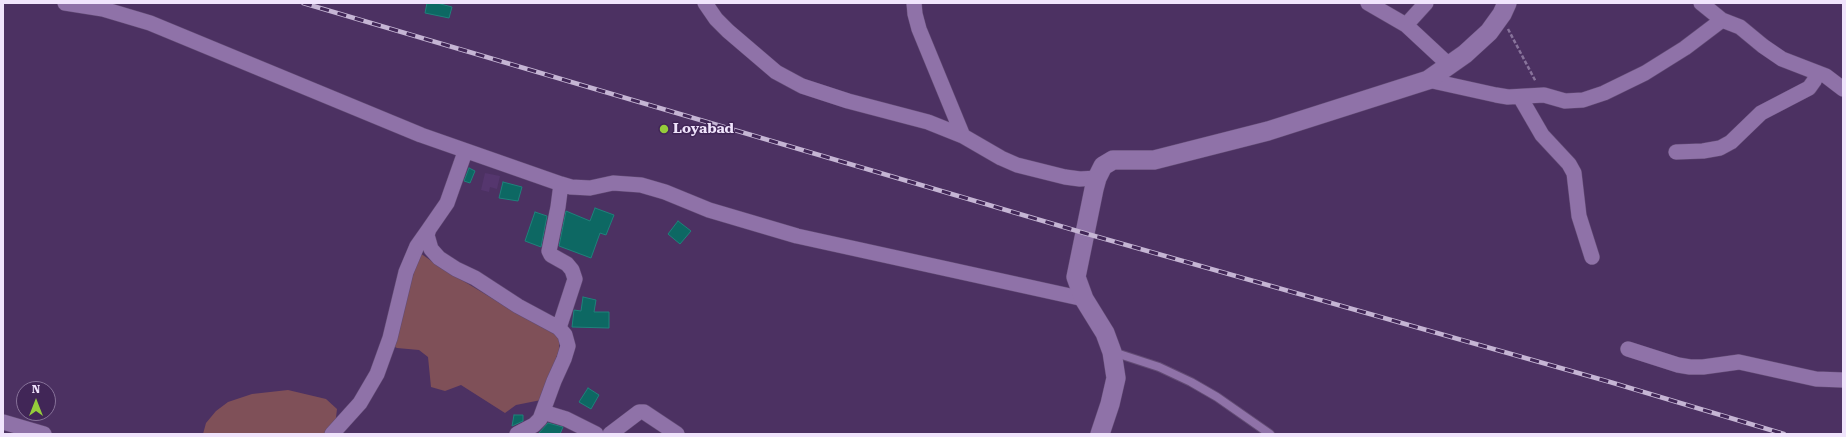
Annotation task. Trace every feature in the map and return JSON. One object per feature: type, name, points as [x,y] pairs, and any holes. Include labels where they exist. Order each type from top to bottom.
[{"type":"street","points":[[65,3],[103,9],[164,29],[228,57],[465,152],[571,187],[590,188],[614,182],[641,185],[665,192],[709,210],[797,236],[1084,298]]},
{"type":"street","points":[[706,3],[716,19],[728,31],[776,72],[788,79],[848,101],[928,122],[962,136],[1001,158],[1017,164],[1065,177],[1080,179],[1096,178]]},
{"type":"street","points":[[914,3],[918,29],[962,136]]},
{"type":"street","points":[[1368,3],[1406,25],[1449,66]]},
{"type":"street","points":[[1406,25],[1426,3]]},
{"type":"street","points":[[1701,3],[1722,20],[1740,27],[1782,59],[1826,76],[1843,89]]},
{"type":"street","points":[[1100,434],[1110,404],[1116,378],[1112,352],[1105,333],[1084,298],[1076,277],[1096,178],[1103,166],[1114,160],[1154,160],[1268,131],[1428,80],[1465,54],[1489,32],[1504,9]]},
{"type":"street","points":[[1428,80],[1496,95],[1520,97],[1544,95],[1565,101],[1583,100],[1604,93],[1669,59],[1697,40],[1722,20]]},
{"type":"street","points":[[1676,152],[1703,151],[1720,148],[1731,142],[1761,113],[1809,88],[1817,73]]},
{"type":"street","points":[[1520,97],[1542,135],[1569,164],[1574,173],[1578,216],[1592,256]]},
{"type":"street","points":[[332,434],[360,403],[376,374],[390,338],[406,272],[417,246],[447,203],[465,152]]},
{"type":"street","points":[[559,328],[575,279],[572,270],[567,264],[551,255],[549,251],[561,184]]},
{"type":"street","points":[[429,229],[427,235],[428,244],[439,258],[475,278],[518,306],[532,312],[559,328],[565,335],[568,346],[567,352],[554,381],[543,412],[534,430],[517,434]]},
{"type":"street","points":[[1628,349],[1678,365],[1690,367],[1703,367],[1739,362],[1816,379],[1843,380]]},
{"type":"street","points":[[543,412],[566,419],[596,434]]},
{"type":"street","points":[[610,434],[639,412],[644,412],[677,434]]},
{"type":"street","points":[[3,422],[44,434]]},
{"type":"lane","points":[[1112,352],[1159,367],[1191,382],[1217,397],[1270,434]]},
{"type":"path","points":[[1504,9],[1514,42],[1544,95]]},
{"type":"shaded area","points":[[485,173],[500,176],[497,189],[490,187],[489,192],[481,190]]},
{"type":"shaded area","points":[[420,253],[440,267],[500,303],[559,330],[559,350],[541,400],[516,405],[505,413],[461,385],[445,391],[431,387],[428,357],[419,350],[397,348],[391,345]]},
{"type":"shaded area","points":[[288,390],[326,399],[337,409],[334,434],[203,434],[206,423],[216,411],[228,402],[252,394]]},
{"type":"building","points":[[427,3],[437,3],[452,7],[449,18],[425,13]]},
{"type":"building","points":[[469,168],[475,171],[470,183],[464,181]]},
{"type":"building","points":[[503,182],[522,187],[518,201],[499,198]]},
{"type":"building","points":[[595,208],[614,215],[606,235],[600,233],[591,258],[559,246],[566,211],[590,221]]},
{"type":"building","points":[[535,212],[547,216],[541,247],[525,241]]},
{"type":"building","points":[[678,221],[691,231],[680,244],[668,234]]},
{"type":"building","points":[[583,297],[596,300],[594,312],[609,312],[609,328],[572,327],[574,310],[581,311]]},
{"type":"building","points":[[588,388],[599,395],[591,409],[579,402]]},
{"type":"building","points":[[514,415],[523,415],[523,421],[512,426]]},
{"type":"building","points":[[548,423],[563,427],[560,434],[538,434]]},
{"type":"railway","points":[[303,3],[1084,233],[1610,382],[1784,434]]},
{"type":"place","name":"Loyabad","points":[[664,129]]}]
